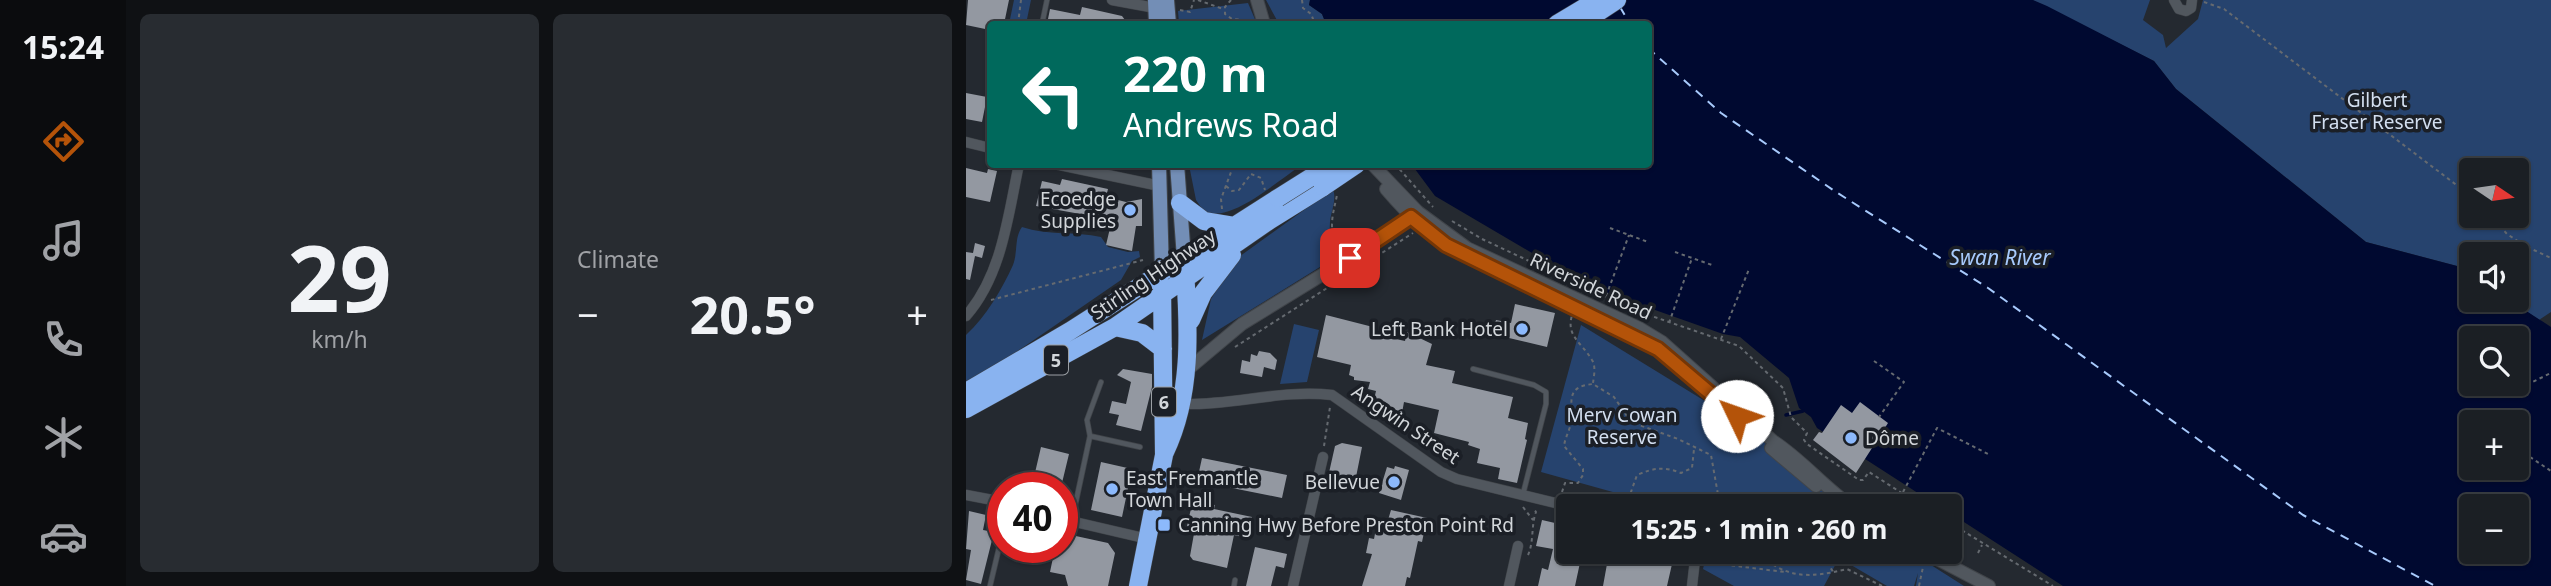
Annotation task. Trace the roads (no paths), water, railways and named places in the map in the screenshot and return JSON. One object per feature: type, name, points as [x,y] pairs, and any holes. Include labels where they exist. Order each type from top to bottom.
[{"type":"highway","points":[[1562,21],[1597,0]]},
{"type":"highway","points":[[1584,21],[1617,0]]},
{"type":"highway","name":"Stirling Highway","points":[[966,392],[1326,168]]},
{"type":"highway","name":"Stirling Highway","points":[[1276,199],[1348,168]]},
{"type":"highway","points":[[1180,203],[1203,221],[1234,227],[1188,328]]},
{"type":"highway","name":"Stirling Highway","points":[[966,409],[1115,327],[1162,296],[1185,279],[1234,227]]},
{"type":"highway","name":"6","points":[[1164,455],[1175,431],[1186,371],[1188,328],[1184,258]]},
{"type":"highway","name":"6","points":[[1138,586],[1164,455],[1162,272]]},
{"type":"highway","points":[[1115,327],[1142,333],[1163,349]]},
{"type":"main road","name":"6","points":[[1159,168],[1162,272]]},
{"type":"main road","name":"6","points":[[1177,168],[1184,258]]},
{"type":"street","points":[[1112,0],[1164,5]]},
{"type":"street","points":[[2174,0],[2179,9],[2186,11],[2191,8],[2192,0]]},
{"type":"street","points":[[966,142],[987,147]]},
{"type":"street","points":[[966,316],[981,295],[1001,247],[1018,168]]},
{"type":"street","points":[[1074,168],[1160,186]]},
{"type":"street","name":"Riverside Road","points":[[1369,168],[1415,214],[1466,248],[1639,328],[1662,342],[1773,442],[1794,455],[1835,494]]},
{"type":"street","name":"Riverside Road","points":[[1375,168],[1434,237],[1658,349],[1826,494]]},
{"type":"street","points":[[1186,371],[1242,324],[1415,214]]},
{"type":"street","name":"Angwin Street","points":[[1181,404],[1203,405],[1310,394],[1332,395],[1441,472],[1457,479],[1556,503]]},
{"type":"street","points":[[1293,586],[1323,457]]},
{"type":"street","points":[[966,495],[987,499]]},
{"type":"street","points":[[1078,523],[1148,539]]},
{"type":"street","points":[[1509,586],[1517,549]]},
{"type":"street","points":[[1692,586],[1695,564]]},
{"type":"street","points":[[1934,564],[1974,586]]},
{"type":"street","points":[[1947,564],[1989,586]]},
{"type":"lane","points":[[1043,21],[1047,0]]},
{"type":"lane","points":[[1472,369],[1534,385],[1546,392],[1546,404],[1523,494]]},
{"type":"lane","points":[[1078,480],[1090,436],[1087,420],[1101,382]]},
{"type":"lane","points":[[1090,436],[1140,447]]},
{"type":"lane","points":[[990,586],[995,563]]},
{"type":"water","name":"Swan River","points":[[1310,0],[2033,0],[2047,6],[2154,61],[2176,89],[2366,242],[2459,267],[2459,312],[2528,312],[2551,327],[2551,586],[2063,586],[1962,521],[1962,494],[1919,494],[1817,428],[1811,417],[1799,408],[1789,378],[1740,337],[1723,334],[1590,287],[1435,196],[1414,168],[1652,168],[1652,21],[1325,21],[1322,14],[1309,5]]},
{"type":"waterway","points":[[1786,415],[1803,411]]},
{"type":"place","name":"Ecoedge Supplies","points":[[1130,210]]},
{"type":"place","name":"Left Bank Hotel","points":[[1522,329]]},
{"type":"place","name":"Dôme","points":[[1851,438]]},
{"type":"place","name":"Bellevue","points":[[1394,482]]},
{"type":"place","name":"East Fremantle Town Hall","points":[[1112,489]]},
{"type":"place","name":"Canning Hwy Before Preston Point Rd","points":[[1164,525]]},
{"type":"park label","name":"Gilbert Fraser Reserve","points":[[2377,111]]},
{"type":"park label","name":"Merv Cowan Reserve","points":[[1622,426]]}]
